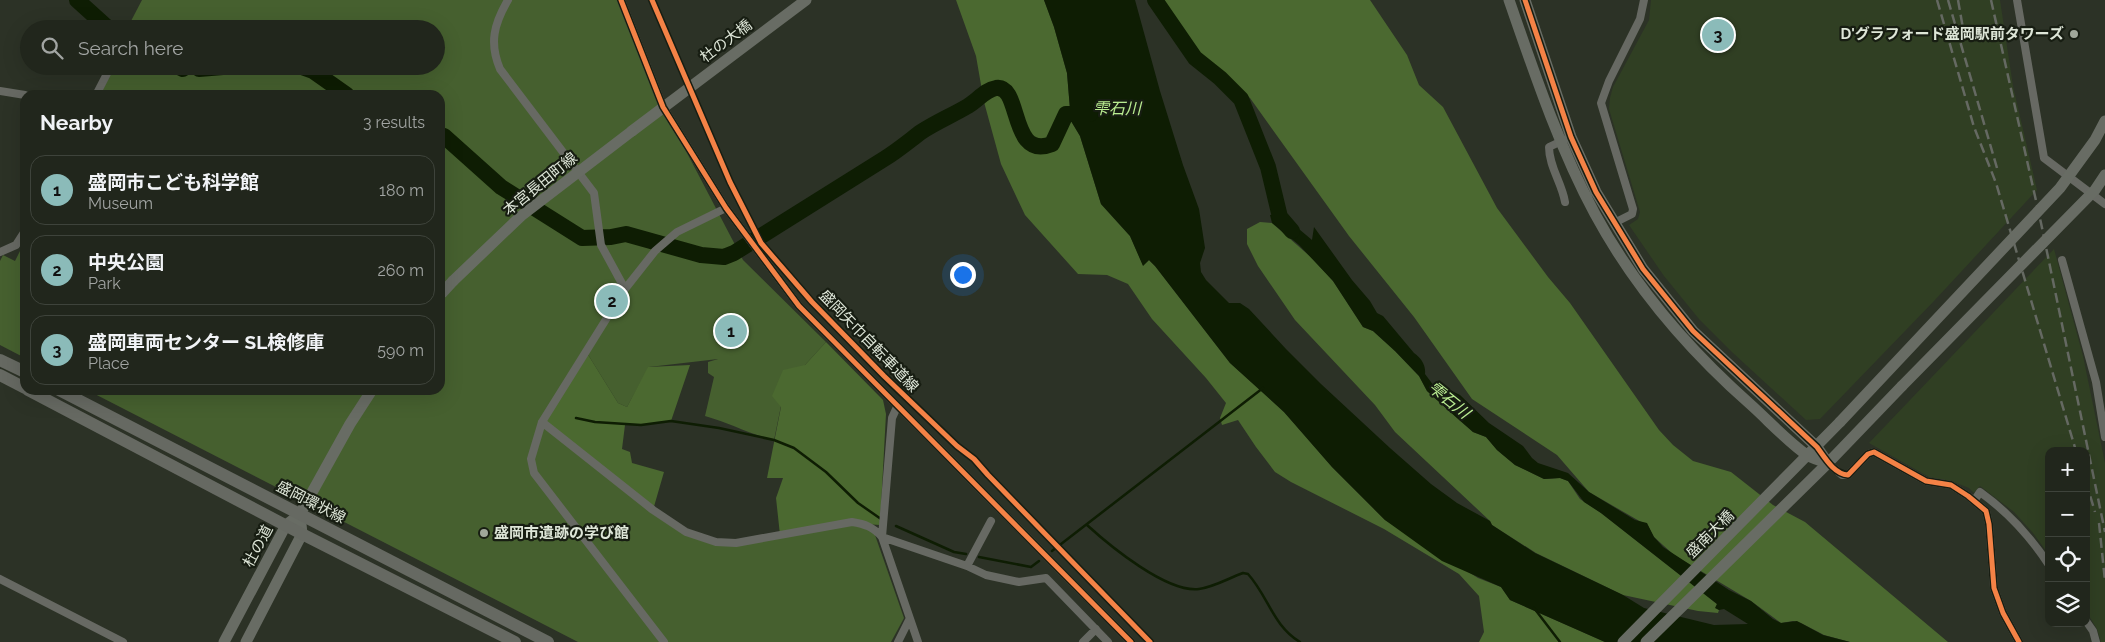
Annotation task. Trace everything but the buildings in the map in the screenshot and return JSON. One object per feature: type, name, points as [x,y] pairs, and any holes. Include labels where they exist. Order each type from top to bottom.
[{"type":"main road","points":[[0,360],[20,370]]},
{"type":"main road","points":[[0,375],[20,385]]},
{"type":"main road","points":[[38,395],[302,534],[512,641]]},
{"type":"main road","name":"盛岡環状線","points":[[69,395],[548,642]]},
{"type":"street","points":[[508,0],[493,32],[495,57],[500,69],[594,193],[600,239],[608,259],[625,289]]},
{"type":"street","points":[[621,0],[663,107],[726,208],[798,306],[1132,642]]},
{"type":"street","name":"杜の大橋","points":[[663,107],[806,0]]},
{"type":"street","points":[[1509,0],[1530,62],[1566,139],[1596,215],[1624,262],[1662,312],[1693,348],[1738,393],[1808,456],[1828,463]]},
{"type":"street","points":[[1525,0],[1566,139],[1614,223],[1643,269],[1693,331],[1817,447],[1828,463],[1842,475],[1848,475],[1868,454],[1874,452],[1926,481],[1951,485],[1986,511],[1989,524],[1994,588],[2003,613],[2019,642]]},
{"type":"street","points":[[1614,223],[1632,214],[1633,209],[1601,103],[1606,87],[1640,19],[1644,0]]},
{"type":"street","points":[[2017,0],[2044,158],[2105,204]]},
{"type":"street","points":[[99,90],[107,75]]},
{"type":"street","points":[[0,91],[20,94]]},
{"type":"street","name":"本宮長田町線","points":[[445,290],[522,216],[663,107]]},
{"type":"street","name":"盛南大橋","points":[[1623,642],[1817,447],[2060,188],[2096,140],[2105,121]]},
{"type":"street","points":[[1564,202],[1563,189],[1549,158],[1549,147],[1566,139]]},
{"type":"street","points":[[1646,642],[1828,463],[2095,190],[2105,175]]},
{"type":"street","points":[[664,642],[534,473],[531,459],[542,422],[625,289],[655,251],[676,232],[726,208]]},
{"type":"street","points":[[0,252],[16,245],[20,239]]},
{"type":"street","points":[[2062,260],[2096,382],[2105,437]]},
{"type":"street","points":[[246,642],[302,534],[300,514],[342,438],[369,395]]},
{"type":"street","points":[[882,538],[892,418],[897,407]]},
{"type":"street","points":[[542,422],[653,510],[686,532],[716,542],[736,544],[852,522],[865,524],[875,529],[882,538],[918,642]]},
{"type":"street","points":[[1974,501],[1980,492],[1996,503],[2031,538],[2045,559]]},
{"type":"street","name":"杜の道","points":[[224,642],[286,525],[300,514]]},
{"type":"street","points":[[966,566],[991,521]]},
{"type":"street","points":[[882,538],[966,566],[986,575],[1019,582],[1046,578],[1108,642]]},
{"type":"street","points":[[0,579],[123,642]]},
{"type":"street","points":[[898,642],[909,620]]},
{"type":"street","points":[[512,641],[518,626]]},
{"type":"street","points":[[2090,627],[2096,642]]},
{"type":"street","points":[[1083,642],[1096,629]]},
{"type":"shaded area","points":[[142,0],[621,0],[663,107],[743,260],[826,342],[805,365],[781,406],[774,440],[705,416],[714,377],[708,373],[708,362],[718,359],[649,367],[627,407],[618,403],[587,353],[543,426],[686,532],[736,543],[852,522],[865,524],[875,535],[904,618],[891,642],[578,642],[97,395],[445,395],[445,90],[103,90],[110,75],[445,75],[445,20],[132,20]]},
{"type":"shaded area","points":[[1651,0],[2000,0],[2013,86],[2037,190],[1934,301],[1820,419],[1806,420],[1699,319],[1664,276],[1629,225],[1638,219],[1640,212],[1609,109],[1610,98],[1613,87],[1649,20]]},
{"type":"shaded area","points":[[2054,249],[2083,356],[2105,463],[2105,642],[2101,642],[2097,629],[2090,618],[2090,447],[2045,447],[2045,550],[2014,512],[1980,486],[1974,493],[1969,488],[1954,482],[1929,477],[1869,443]]},
{"type":"shaded area","points":[[20,251],[20,355],[0,345],[0,261],[3,255],[15,261]]},
{"type":"green space","points":[[956,0],[1044,0],[1067,73],[1071,121],[1080,136],[1101,204],[1130,236],[1143,265],[1149,260],[1155,266],[1230,363],[1284,412],[1332,467],[1385,520],[1478,578],[1501,587],[1510,600],[1605,642],[1479,642],[1484,632],[1479,596],[1459,574],[1384,529],[1275,472],[1238,420],[1222,425],[1220,418],[1226,403],[1206,378],[1152,319],[1128,284],[1107,275],[1078,274],[1025,215],[1001,164],[984,102],[976,56]]},
{"type":"green space","points":[[1159,0],[1370,0],[1407,55],[1419,85],[1443,107],[1497,208],[1548,277],[1570,303],[1659,430],[1673,445],[1693,461],[1731,472],[1773,505],[1805,522],[1948,642],[1850,642],[1824,635],[1801,623],[1793,621],[1781,623],[1751,601],[1674,555],[1654,537],[1648,526],[1589,492],[1557,455],[1472,399],[1414,317],[1349,236],[1250,98],[1195,49],[1175,19]]},
{"type":"green space","points":[[1260,222],[1272,223],[1313,259],[1333,281],[1363,327],[1373,331],[1395,351],[1419,376],[1427,391],[1473,432],[1486,437],[1497,450],[1515,465],[1544,479],[1560,478],[1568,481],[1580,499],[1601,513],[1717,604],[1718,613],[1698,611],[1623,595],[1536,553],[1492,525],[1490,521],[1395,432],[1375,405],[1295,320],[1258,266],[1247,244],[1247,229]]},
{"type":"green space","points":[[826,342],[883,400],[886,414],[880,525],[865,524],[780,535],[776,498],[783,478],[767,478],[781,407],[772,396],[783,370],[805,365]]},
{"type":"green space","points":[[587,353],[618,403],[627,407],[648,367],[690,365],[671,421],[625,425],[622,449],[630,452],[632,463],[664,472],[653,510],[543,426]]},
{"type":"water","name":"雫石川","points":[[1044,0],[1135,0],[1160,91],[1199,209],[1205,248],[1200,263],[1201,272],[1206,280],[1229,303],[1240,303],[1249,309],[1321,384],[1431,484],[1457,503],[1490,521],[1492,525],[1535,553],[1623,595],[1644,608],[1714,625],[1748,624],[1724,609],[1719,610],[1715,608],[1717,604],[1601,513],[1584,502],[1568,481],[1560,478],[1544,479],[1515,465],[1497,450],[1486,437],[1473,432],[1427,391],[1419,376],[1395,351],[1373,331],[1363,327],[1333,281],[1299,245],[1272,223],[1270,215],[1284,213],[1293,224],[1312,240],[1314,227],[1377,313],[1383,316],[1421,359],[1425,368],[1425,374],[1434,386],[1445,390],[1442,384],[1460,395],[1489,423],[1523,446],[1538,463],[1568,473],[1589,492],[1635,520],[1647,523],[1654,537],[1663,547],[1729,590],[1751,601],[1773,619],[1781,623],[1797,621],[1823,635],[1850,642],[1605,642],[1510,600],[1501,587],[1442,561],[1385,520],[1332,467],[1284,412],[1230,363],[1155,266],[1149,260],[1143,266],[1130,236],[1101,204],[1080,136],[1071,121],[1067,73]]},
{"type":"waterway","points":[[77,0],[99,20]]},
{"type":"waterway","name":"雫石川","points":[[1155,0],[1195,58],[1220,78],[1241,99],[1268,167],[1280,217],[1292,231]]},
{"type":"waterway","points":[[319,75],[340,90]]},
{"type":"waterway","points":[[445,137],[501,187],[582,238],[611,237],[626,234],[701,255],[724,257],[734,253],[889,156],[921,132],[968,106],[992,89],[1004,90],[1010,97],[1022,133],[1029,142],[1038,146],[1052,144],[1066,114],[1090,114]]},
{"type":"waterway","points":[[1052,551],[1263,388]]},
{"type":"waterway","points":[[576,418],[595,422],[641,425],[671,421],[719,428],[774,440],[794,448],[826,472],[858,503],[881,519]]},
{"type":"waterway","points":[[1087,525],[1124,556],[1171,584],[1199,589],[1243,573],[1248,574],[1283,628],[1300,642]]},
{"type":"waterway","points":[[896,526],[954,552],[966,554]]},
{"type":"waterway","points":[[979,557],[1031,567],[1039,561]]},
{"type":"waterway","points":[[1534,608],[1560,642]]},
{"type":"railway","points":[[1937,0],[1974,127],[1996,183],[2075,447]]},
{"type":"railway","points":[[1948,0],[1997,168]]},
{"type":"railway","points":[[1958,0],[1964,34]]},
{"type":"railway","points":[[1991,0],[2041,223],[2105,532]]},
{"type":"railway","points":[[2089,492],[2095,512]]},
{"type":"railway","points":[[2099,523],[2105,581]]},
{"type":"cycle path","points":[[621,0],[663,107],[726,208],[799,306],[1131,642]]},
{"type":"cycle path","name":"盛岡矢巾自転車道線","points":[[652,0],[730,182],[761,243],[812,302],[884,376],[957,446],[974,459],[1150,642]]},
{"type":"cycle path","points":[[1525,0],[1571,137],[1596,192],[1643,269],[1693,331],[1817,447],[1830,465],[1838,472],[1848,475],[1868,454],[1874,452],[1926,481],[1951,485],[1986,511],[1989,524],[1994,588],[2003,613],[2019,642]]},
{"type":"place","name":"D'グラフォード盛岡駅前タワーズ","points":[[2074,34]]},
{"type":"place","name":"盛岡車両センター SL検修庫","points":[[1718,35]]},
{"type":"place","name":"中央公園","points":[[612,301]]},
{"type":"place","name":"盛岡市こども科学館","points":[[731,331]]},
{"type":"place","name":"盛岡市遺跡の学び館","points":[[484,533]]}]
